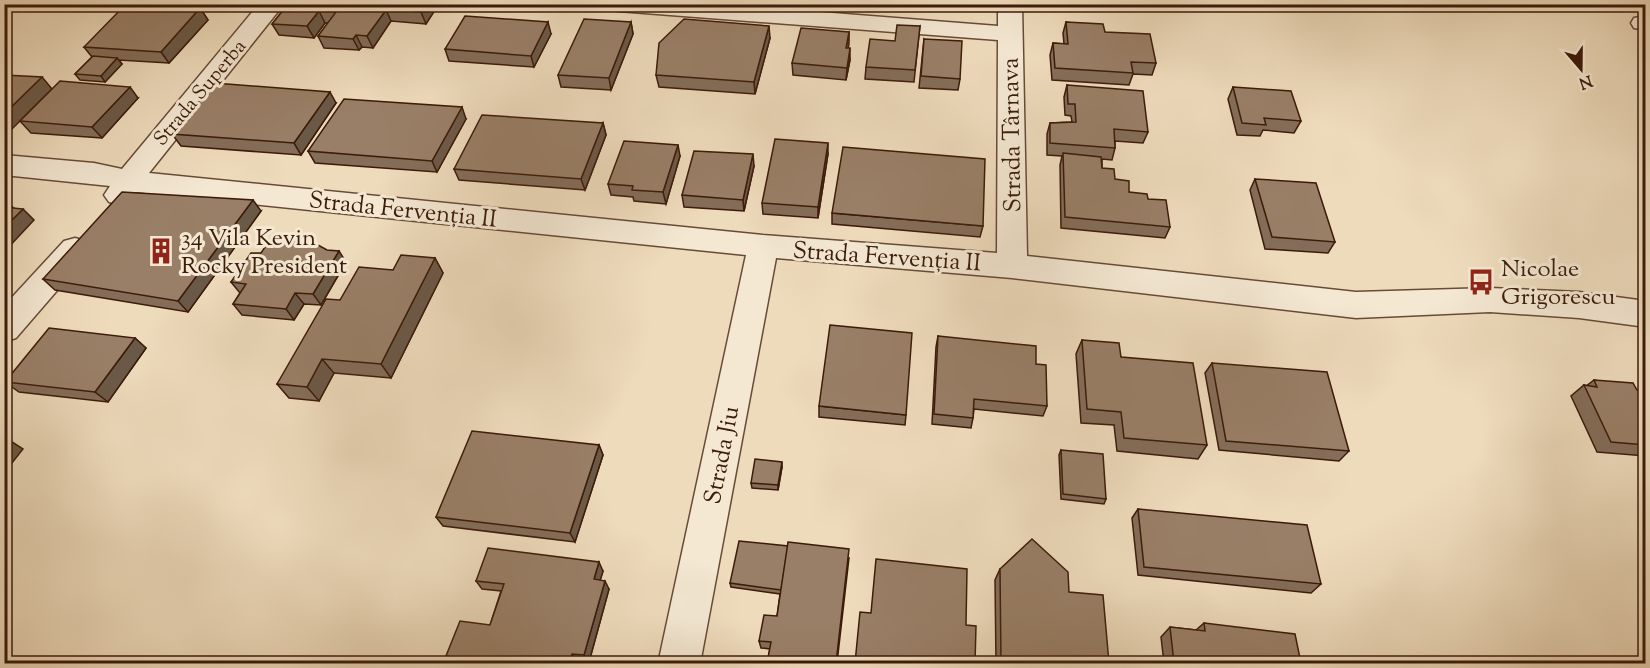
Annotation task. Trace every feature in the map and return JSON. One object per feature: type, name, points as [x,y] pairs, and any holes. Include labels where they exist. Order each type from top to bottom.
[{"type":"street","name":"Strada Superba","points":[[4,329],[99,221],[144,159],[272,4]]},
{"type":"street","points":[[618,4],[1010,34]]},
{"type":"street","name":"Strada Târnava","points":[[1010,4],[1012,266]]},
{"type":"street","name":"Strada Fervenția II","points":[[4,165],[94,173],[129,181],[763,246],[1012,266],[1356,305],[1490,300],[1579,305],[1646,314]]},
{"type":"street","name":"Strada Jiu","points":[[679,663],[763,246]]},
{"type":"building","points":[[126,4],[200,8],[161,52],[84,47]]},
{"type":"building","points":[[288,4],[427,4],[421,12],[386,10],[367,36],[356,35],[353,39],[318,36],[336,12],[319,11],[307,26],[272,24]]},
{"type":"building","points":[[465,16],[548,22],[531,56],[445,49]]},
{"type":"building","points":[[584,19],[631,22],[609,78],[558,75]]},
{"type":"building","points":[[684,19],[769,26],[754,82],[656,75],[659,43]]},
{"type":"building","points":[[1066,22],[1103,24],[1105,32],[1150,34],[1156,63],[1131,62],[1133,73],[1055,68],[1053,43],[1068,44]]},
{"type":"building","points":[[897,25],[920,26],[915,70],[866,67],[870,39],[895,41]]},
{"type":"building","points":[[801,28],[849,32],[846,48],[850,48],[847,68],[792,63]]},
{"type":"building","points":[[924,39],[962,41],[960,79],[921,76]]},
{"type":"building","points":[[93,56],[117,58],[101,76],[75,74]]},
{"type":"building","points":[[4,75],[42,77],[4,114]]},
{"type":"building","points":[[60,81],[130,87],[92,127],[20,121]]},
{"type":"building","points":[[214,83],[330,92],[294,143],[172,134]]},
{"type":"building","points":[[1067,85],[1143,91],[1148,132],[1114,129],[1115,148],[1050,143],[1050,123],[1076,122],[1075,104],[1068,104]]},
{"type":"building","points":[[1233,87],[1291,91],[1301,121],[1264,118],[1266,125],[1242,123]]},
{"type":"building","points":[[344,99],[462,107],[432,161],[308,151]]},
{"type":"building","points":[[482,115],[603,123],[581,179],[454,169]]},
{"type":"building","points":[[775,139],[828,143],[818,207],[762,203]]},
{"type":"building","points":[[624,141],[678,145],[663,192],[632,190],[633,186],[608,184]]},
{"type":"building","points":[[843,147],[985,159],[983,226],[832,213]]},
{"type":"building","points":[[694,151],[753,154],[743,200],[682,195]]},
{"type":"building","points":[[1063,153],[1101,157],[1102,168],[1114,169],[1115,179],[1129,181],[1129,192],[1147,194],[1148,199],[1166,200],[1170,227],[1065,217]]},
{"type":"building","points":[[1255,179],[1316,183],[1335,242],[1272,237]]},
{"type":"building","name":"34 Vila Kevin Rocky President","points":[[122,192],[253,200],[178,301],[43,279]]},
{"type":"building","points":[[4,207],[23,209],[4,228]]},
{"type":"building","points":[[272,237],[309,240],[327,250],[339,251],[313,294],[295,293],[286,309],[233,304],[246,284],[231,282],[251,253],[261,253]]},
{"type":"building","points":[[401,255],[435,258],[381,364],[322,359],[307,387],[277,384],[326,299],[340,300],[359,267],[393,270]]},
{"type":"building","points":[[830,325],[912,333],[906,415],[819,406]]},
{"type":"building","points":[[49,328],[135,338],[95,392],[5,382]]},
{"type":"building","points":[[938,336],[1036,346],[1036,364],[1046,365],[1047,406],[974,399],[973,418],[934,414]]},
{"type":"building","points":[[1082,340],[1119,343],[1121,357],[1193,363],[1207,445],[1124,438],[1121,412],[1087,409]]},
{"type":"building","points":[[1212,363],[1327,372],[1349,451],[1226,441]]},
{"type":"building","points":[[1594,380],[1633,383],[1637,390],[1646,391],[1646,445],[1611,442],[1584,385],[1597,387]]},
{"type":"building","points":[[472,431],[599,445],[570,533],[436,517]]},
{"type":"building","points":[[1061,450],[1103,454],[1106,499],[1063,494]]},
{"type":"building","points":[[755,459],[782,462],[778,485],[751,483]]},
{"type":"building","points":[[1138,509],[1307,525],[1321,584],[1144,567]]},
{"type":"building","points":[[1032,539],[1068,572],[1069,592],[1103,595],[1109,663],[1001,663],[1000,569]]},
{"type":"building","points":[[739,541],[788,546],[781,590],[730,583]]},
{"type":"building","points":[[788,542],[849,549],[836,663],[767,663],[771,642],[759,641],[764,615],[777,616]]},
{"type":"building","points":[[488,548],[599,562],[594,579],[605,581],[584,655],[572,654],[569,663],[496,663],[446,656],[460,621],[490,625],[504,584],[476,581]]},
{"type":"building","points":[[876,559],[967,569],[966,625],[976,626],[975,663],[855,663],[860,612],[871,613]]},
{"type":"building","points":[[1204,623],[1295,634],[1301,663],[1174,663],[1170,627],[1205,631]]},
{"type":"place","name":"34 Vila Kevin Rocky President","points":[[161,251]]},
{"type":"place","name":"Nicolae Grigorescu","points":[[1481,282]]}]
